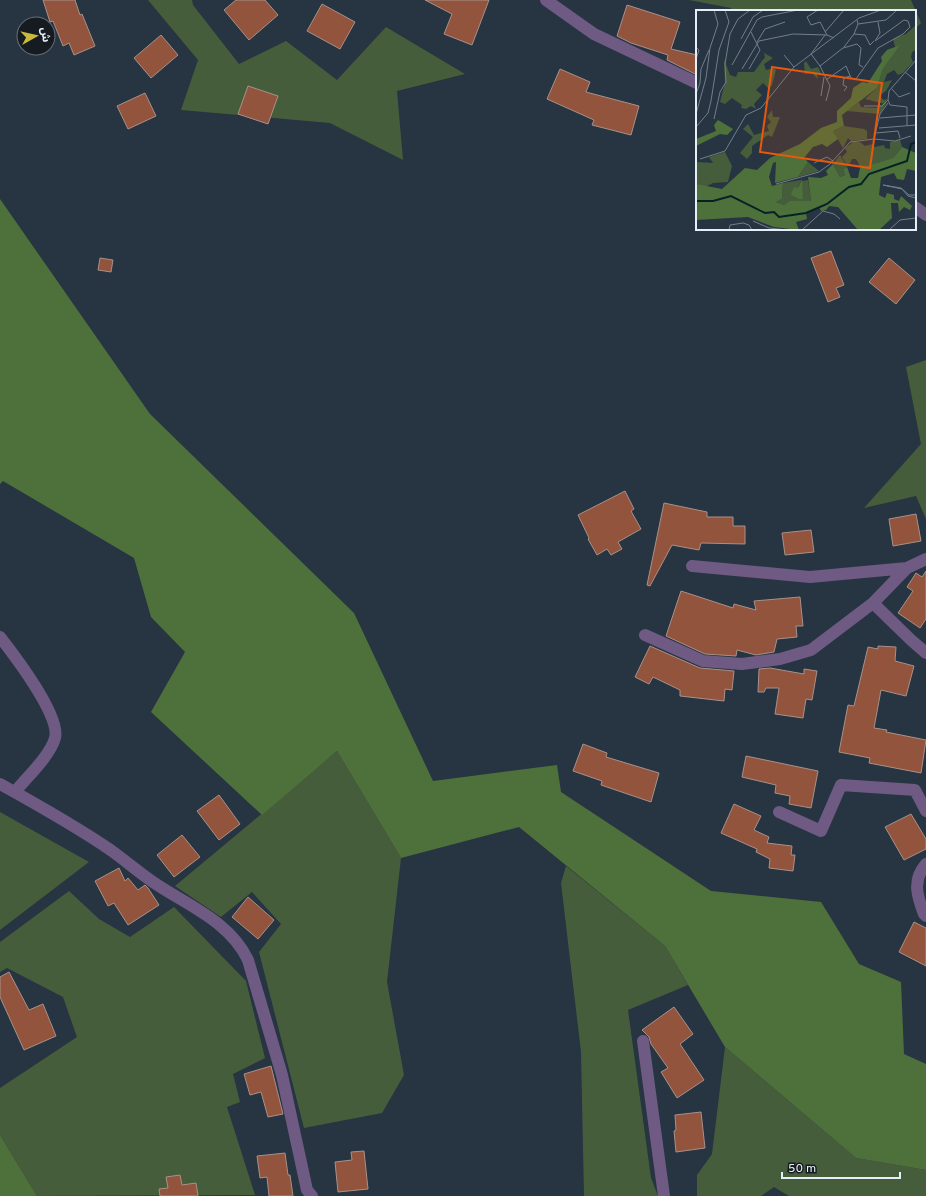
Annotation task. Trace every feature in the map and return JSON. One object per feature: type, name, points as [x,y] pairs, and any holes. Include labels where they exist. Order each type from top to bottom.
[{"type":"street","points":[[546,0],[594,34],[696,83]]},
{"type":"street","points":[[916,208],[926,215]]},
{"type":"street","points":[[692,566],[810,577],[907,568],[926,559]]},
{"type":"street","points":[[645,635],[703,661],[742,664],[780,659],[811,650],[873,603],[907,568]]},
{"type":"street","points":[[873,603],[926,653]]},
{"type":"street","points":[[0,637],[46,704],[55,723],[55,737],[50,749],[15,792]]},
{"type":"street","points":[[0,784],[111,851],[155,883],[206,915],[229,933],[241,946],[248,960],[282,1075],[307,1190],[312,1196]]},
{"type":"street","points":[[779,812],[821,831],[841,785],[915,790],[926,811]]},
{"type":"street","points":[[926,864],[919,872],[917,895],[926,916]]},
{"type":"street","points":[[644,1041],[664,1196]]},
{"type":"green space","points":[[148,0],[192,0],[193,5],[239,64],[286,41],[337,80],[386,27],[465,74],[397,91],[403,160],[330,123],[181,110],[198,60]]},
{"type":"green space","points":[[689,0],[911,0],[915,10],[731,10],[731,8]]},
{"type":"green space","points":[[916,12],[921,23],[916,28]]},
{"type":"green space","points":[[0,199],[150,414],[354,613],[433,781],[557,765],[561,792],[711,891],[821,902],[859,964],[901,982],[904,1054],[926,1064],[926,1170],[856,1158],[725,1047],[665,946],[519,827],[401,858],[337,751],[262,815],[151,712],[185,652],[151,617],[134,558],[3,481],[0,484]]},
{"type":"green space","points":[[926,360],[926,519],[916,496],[864,508],[921,444],[906,367]]},
{"type":"green space","points":[[337,751],[401,858],[387,982],[404,1075],[382,1113],[304,1128],[259,952],[281,924],[252,892],[221,917],[175,886]]},
{"type":"green space","points":[[0,812],[89,862],[0,930]]},
{"type":"green space","points":[[566,866],[665,946],[688,985],[628,1010],[651,1178],[658,1196],[584,1196],[581,1052],[561,883]]},
{"type":"green space","points":[[69,891],[99,919],[130,937],[174,907],[246,981],[265,1058],[233,1074],[240,1102],[227,1107],[255,1195],[37,1196],[0,1135],[0,1088],[77,1037],[63,997],[7,968],[0,972],[0,942]]},
{"type":"green space","points":[[725,1047],[856,1158],[926,1170],[926,1196],[789,1196],[774,1187],[761,1196],[697,1196],[697,1175],[712,1154]]},
{"type":"green space","points":[[0,1135],[37,1196],[0,1196]]},
{"type":"building","points":[[43,0],[75,0],[80,15],[82,14],[95,46],[74,55],[69,43],[63,46],[56,28],[56,16],[48,16]]},
{"type":"building","points":[[236,0],[265,0],[278,15],[249,40],[224,10]]},
{"type":"building","points":[[425,0],[489,0],[472,45],[444,34],[452,14]]},
{"type":"building","points":[[322,4],[355,22],[340,49],[307,31]]},
{"type":"building","points":[[627,5],[680,22],[671,49],[696,55],[696,74],[667,60],[668,55],[631,43],[617,36]]},
{"type":"building","points":[[161,35],[178,55],[151,78],[134,58]]},
{"type":"building","points":[[560,69],[590,82],[586,92],[639,106],[631,135],[592,125],[594,120],[547,99]]},
{"type":"building","points":[[248,86],[278,96],[268,124],[238,114]]},
{"type":"building","points":[[145,93],[156,116],[128,129],[117,106]]},
{"type":"building","points":[[831,251],[844,285],[836,288],[840,297],[828,302],[811,258]]},
{"type":"building","points":[[100,258],[113,260],[111,272],[98,270]]},
{"type":"building","points":[[889,258],[915,280],[896,304],[869,282]]},
{"type":"building","points":[[625,491],[634,509],[631,511],[641,529],[618,542],[622,549],[611,555],[607,549],[597,555],[588,539],[589,538],[578,515]]},
{"type":"building","points":[[664,503],[707,512],[707,517],[733,517],[733,526],[745,526],[745,544],[701,543],[699,550],[672,545],[650,586],[647,585]]},
{"type":"building","points":[[916,514],[921,541],[893,546],[889,519]]},
{"type":"building","points":[[811,530],[814,552],[785,555],[782,533]]},
{"type":"building","points":[[926,571],[926,619],[920,628],[898,613],[913,591],[907,587],[916,573],[922,577]]},
{"type":"building","points":[[681,591],[733,608],[734,604],[756,610],[754,601],[800,597],[803,626],[796,626],[797,637],[777,639],[774,652],[756,655],[737,650],[736,656],[705,654],[666,636]]},
{"type":"building","points":[[650,646],[700,668],[734,671],[732,690],[725,689],[724,701],[680,696],[680,690],[653,677],[649,684],[635,677]]},
{"type":"building","points":[[878,646],[896,647],[895,661],[914,666],[906,696],[881,690],[874,728],[926,740],[921,773],[869,763],[870,758],[839,752],[848,705],[854,706],[868,647],[878,649]]},
{"type":"building","points":[[770,668],[804,674],[804,669],[817,671],[812,700],[806,699],[803,718],[775,714],[779,688],[766,688],[764,692],[758,692],[759,669]]},
{"type":"building","points":[[583,744],[607,753],[606,757],[659,773],[651,802],[601,785],[602,781],[573,771]]},
{"type":"building","points":[[746,756],[818,771],[811,808],[789,804],[790,796],[775,793],[776,785],[742,777]]},
{"type":"building","points":[[219,795],[240,824],[219,840],[197,811]]},
{"type":"building","points":[[734,804],[761,816],[754,830],[769,837],[767,843],[792,846],[791,855],[795,855],[793,871],[769,868],[770,859],[756,852],[757,849],[721,833]]},
{"type":"building","points":[[911,814],[926,839],[926,849],[904,860],[885,827]]},
{"type":"building","points":[[182,835],[200,857],[174,877],[157,855]]},
{"type":"building","points":[[119,868],[125,881],[128,878],[138,890],[145,885],[159,905],[128,925],[114,903],[108,906],[95,881]]},
{"type":"building","points":[[248,897],[274,920],[258,939],[232,917]]},
{"type":"building","points":[[914,922],[926,928],[926,966],[899,952]]},
{"type":"building","points":[[9,972],[29,1010],[43,1004],[56,1036],[24,1050],[0,997],[0,977]]},
{"type":"building","points":[[674,1007],[693,1034],[680,1044],[704,1080],[677,1098],[661,1072],[668,1068],[651,1044],[649,1037],[642,1030]]},
{"type":"building","points":[[271,1066],[283,1114],[268,1117],[261,1092],[250,1095],[244,1074]]},
{"type":"building","points":[[701,1112],[705,1148],[676,1152],[674,1131],[676,1130],[675,1115]]},
{"type":"building","points":[[364,1151],[368,1189],[338,1192],[335,1162],[352,1160],[351,1152]]},
{"type":"building","points":[[285,1153],[293,1196],[269,1196],[267,1177],[260,1178],[257,1156]]},
{"type":"building","points":[[180,1175],[182,1185],[196,1183],[198,1196],[160,1196],[159,1189],[168,1188],[166,1177]]}]
